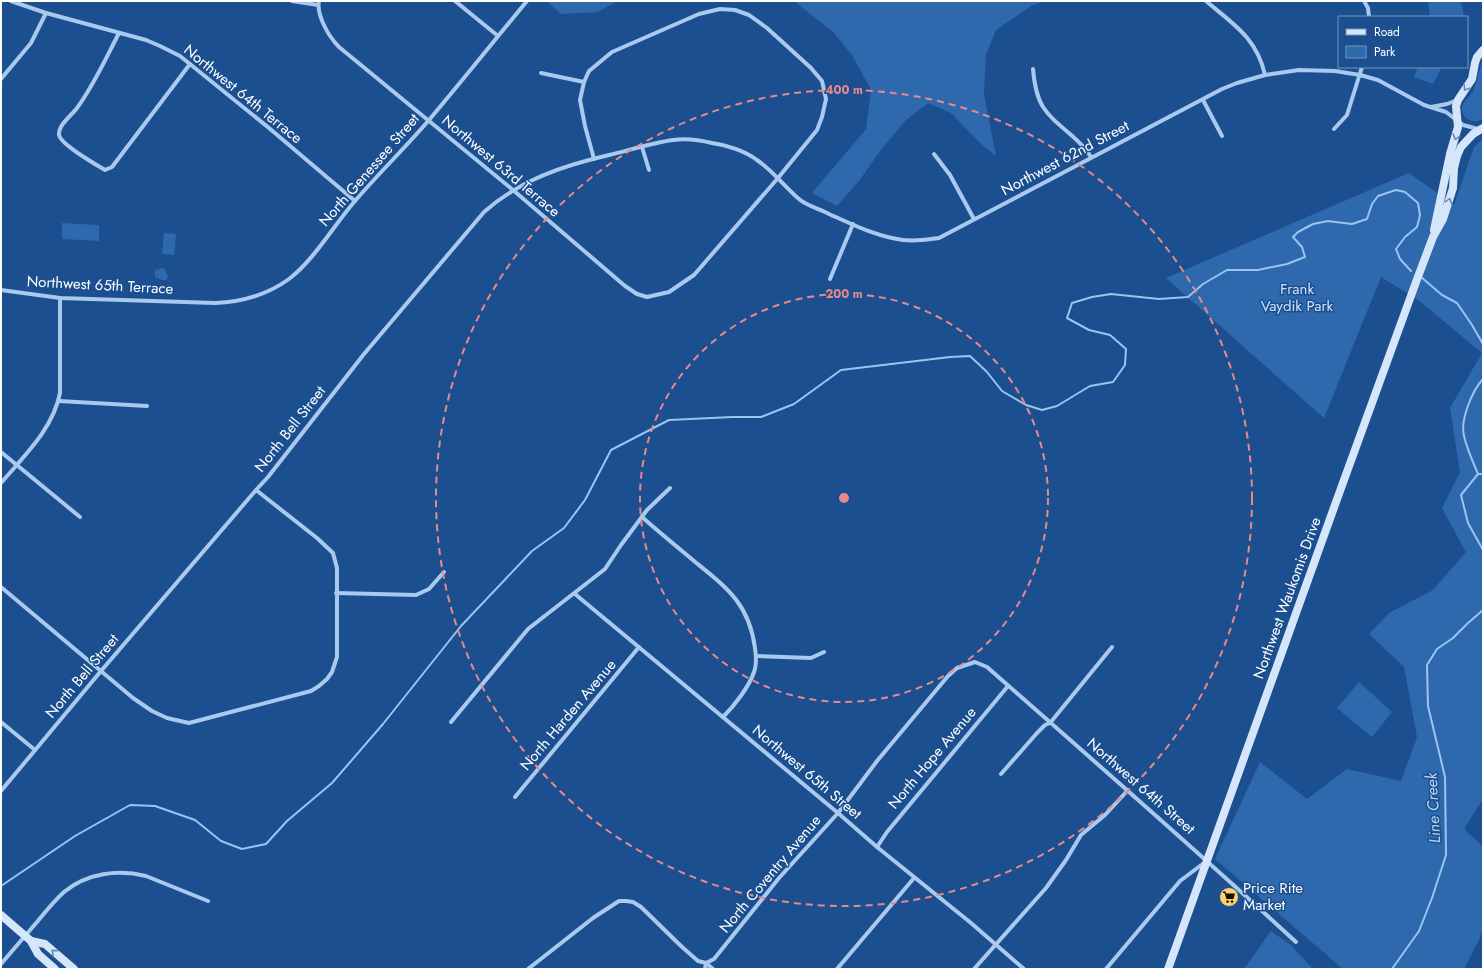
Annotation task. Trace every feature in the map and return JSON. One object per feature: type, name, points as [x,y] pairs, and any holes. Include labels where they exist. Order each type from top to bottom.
[{"type":"main road","points":[[1458,100],[1469,84],[1477,57],[1483,50]]},
{"type":"main road","name":"Northwest Waukomis Drive","points":[[1168,969],[1433,237],[1450,154],[1456,137],[1458,122],[1456,106],[1458,100]]},
{"type":"main road","name":"Northwest Waukomis Drive","points":[[1433,237],[1443,219],[1448,204],[1457,156],[1461,147],[1481,128]]},
{"type":"main road","points":[[1,914],[28,938],[38,954],[55,969]]},
{"type":"main road","points":[[28,938],[45,944],[74,969]]},
{"type":"street","name":"Northwest 64th Terrace","points":[[11,1],[46,13],[120,33],[160,46],[180,56],[269,128],[355,201]]},
{"type":"street","points":[[292,1],[318,3]]},
{"type":"street","points":[[455,1],[498,36]]},
{"type":"street","name":"North Genessee Street","points":[[199,302],[241,300],[265,292],[280,284],[302,267],[355,201],[428,121],[527,1]]},
{"type":"street","points":[[1206,1],[1254,44],[1260,56],[1265,75]]},
{"type":"street","points":[[1364,1],[1369,16]]},
{"type":"street","name":"Northwest 63rd Terrace","points":[[318,3],[324,26],[333,41],[513,190],[625,286],[637,294],[647,297],[669,292],[694,275],[778,178],[817,130],[826,99],[822,81],[811,68],[767,28],[749,15],[735,10],[720,9],[699,14],[612,52],[589,71],[584,82]]},
{"type":"street","points":[[1,80],[31,43],[46,13]]},
{"type":"street","points":[[120,33],[85,96],[60,130],[59,135],[64,142],[104,170],[112,167],[190,64]]},
{"type":"street","points":[[1334,129],[1346,115],[1362,68]]},
{"type":"street","points":[[1033,69],[1034,87],[1039,100],[1047,113],[1083,146],[1091,158]]},
{"type":"street","name":"Northwest 62nd Street","points":[[939,238],[1237,83],[1265,75],[1310,70],[1334,71],[1360,75],[1378,80],[1417,102],[1446,112],[1458,122],[1471,128],[1481,128]]},
{"type":"street","points":[[541,73],[584,82],[580,100],[594,159]]},
{"type":"street","points":[[1203,100],[1222,136]]},
{"type":"street","points":[[1430,107],[1447,104],[1458,100]]},
{"type":"street","name":"North Bell Street","points":[[1,791],[101,671],[271,474],[364,354],[479,217],[496,200],[547,173],[594,159],[673,140],[699,141],[714,143],[736,150],[756,159],[801,200],[853,224],[883,236],[902,240],[939,238]]},
{"type":"street","points":[[642,147],[649,170]]},
{"type":"street","points":[[934,154],[946,169],[974,219]]},
{"type":"street","points":[[830,279],[853,224]]},
{"type":"street","name":"Northwest 65th Terrace","points":[[1,290],[60,298],[199,302]]},
{"type":"street","points":[[1,484],[49,424],[59,401],[60,298]]},
{"type":"street","points":[[59,401],[147,406]]},
{"type":"street","points":[[1,452],[80,516]]},
{"type":"street","points":[[451,722],[528,629],[606,569],[621,545],[642,517],[670,488]]},
{"type":"street","points":[[1,588],[133,698],[152,711],[167,718],[189,723],[311,690],[319,686],[327,679],[332,672],[337,658],[337,568],[333,553],[317,538],[256,490]]},
{"type":"street","points":[[642,517],[731,593],[748,618],[754,637],[756,656],[754,672],[735,703],[723,717]]},
{"type":"street","points":[[336,593],[416,595],[429,589],[444,572]]},
{"type":"street","name":"Northwest 65th Street","points":[[575,594],[1024,969]]},
{"type":"street","points":[[1000,774],[1037,733],[1044,726],[1050,723],[1112,646]]},
{"type":"street","name":"North Harden Avenue","points":[[515,797],[639,647]]},
{"type":"street","points":[[756,656],[811,658],[824,652]]},
{"type":"street","name":"Northwest 64th Street","points":[[963,666],[975,662],[986,667],[1208,860],[1296,942]]},
{"type":"street","name":"North Coventry Avenue","points":[[706,963],[714,959],[779,878],[838,813],[877,761],[948,676],[957,668],[963,666]]},
{"type":"street","name":"North Hope Avenue","points":[[877,847],[887,832],[1008,686]]},
{"type":"street","points":[[1,722],[35,750]]},
{"type":"street","points":[[974,969],[1046,888],[1066,860],[1081,835],[1105,816],[1128,790]]},
{"type":"street","points":[[1106,969],[1180,881],[1208,860]]},
{"type":"street","points":[[1,964],[28,938],[56,899],[81,882],[98,876],[113,873],[146,876],[208,901]]},
{"type":"street","points":[[836,969],[914,878]]},
{"type":"street","points":[[528,969],[593,918],[619,902],[626,900],[641,907],[698,961],[706,963],[713,969]]},
{"type":"street","points":[[705,969],[706,963]]},
{"type":"green space","points":[[546,1],[618,1],[597,12],[561,14]]},
{"type":"green space","points":[[794,1],[1045,1],[1031,6],[996,30],[986,55],[984,94],[996,156],[981,144],[951,113],[928,103],[905,121],[880,151],[859,181],[837,206],[812,193],[866,129],[871,90],[852,55],[834,33]]},
{"type":"green space","points":[[1428,1],[1461,1],[1464,16],[1430,16]]},
{"type":"green space","points":[[1483,60],[1483,119],[1473,121],[1464,116],[1462,107],[1474,89]]},
{"type":"green space","points":[[1418,68],[1441,68],[1433,84],[1414,77]]},
{"type":"green space","name":"Frank Vaydik Park","points":[[1483,139],[1483,799],[1464,829],[1483,847],[1483,926],[1480,938],[1464,969],[1343,969],[1215,859],[1260,762],[1307,799],[1347,769],[1401,781],[1417,737],[1404,667],[1369,634],[1389,613],[1433,590],[1466,552],[1442,508],[1460,472],[1450,408],[1482,353],[1418,300],[1381,277],[1324,418],[1166,278],[1409,173],[1454,205],[1474,147]]},
{"type":"green space","points":[[62,223],[99,225],[99,241],[62,239]]},
{"type":"green space","points":[[164,233],[176,234],[174,255],[162,254]]},
{"type":"green space","points":[[164,268],[168,277],[166,280],[155,277],[155,270]]},
{"type":"green space","points":[[1359,682],[1392,712],[1372,737],[1337,708]]},
{"type":"green space","points":[[1271,931],[1291,945],[1313,969],[1244,969]]},
{"type":"waterway","points":[[1,886],[75,836],[130,805],[155,806],[195,820],[221,841],[242,849],[266,844],[287,821],[332,783],[383,724],[461,626],[532,551],[564,528],[585,500],[611,450],[669,420],[761,417],[794,404],[841,370],[970,356],[987,372],[1002,391],[1026,405],[1042,410],[1057,406],[1090,386],[1113,382],[1125,365],[1126,349],[1110,335],[1089,330],[1067,318],[1072,303],[1092,297],[1111,294],[1159,299],[1188,297],[1203,284],[1227,270],[1258,270],[1287,264],[1305,257],[1302,247],[1293,237],[1298,232],[1313,224],[1328,221],[1352,224],[1367,219],[1372,204],[1378,196],[1396,190],[1405,192],[1418,203],[1420,215],[1417,227],[1405,237],[1396,249],[1400,259],[1411,271]]},
{"type":"waterway","points":[[1421,277],[1442,295],[1457,303],[1483,344]]},
{"type":"waterway","points":[[1478,474],[1470,455],[1463,429],[1465,414],[1471,398],[1483,379]]},
{"type":"waterway","name":"Line Creek","points":[[1483,474],[1478,474],[1461,495],[1468,523],[1483,550]]},
{"type":"waterway","name":"Line Creek","points":[[1392,969],[1419,931],[1432,898],[1446,855],[1445,777],[1428,706],[1427,665],[1437,649],[1453,638],[1483,610]]},
{"type":"place","name":"Price Rite Market","points":[[1229,897]]}]
